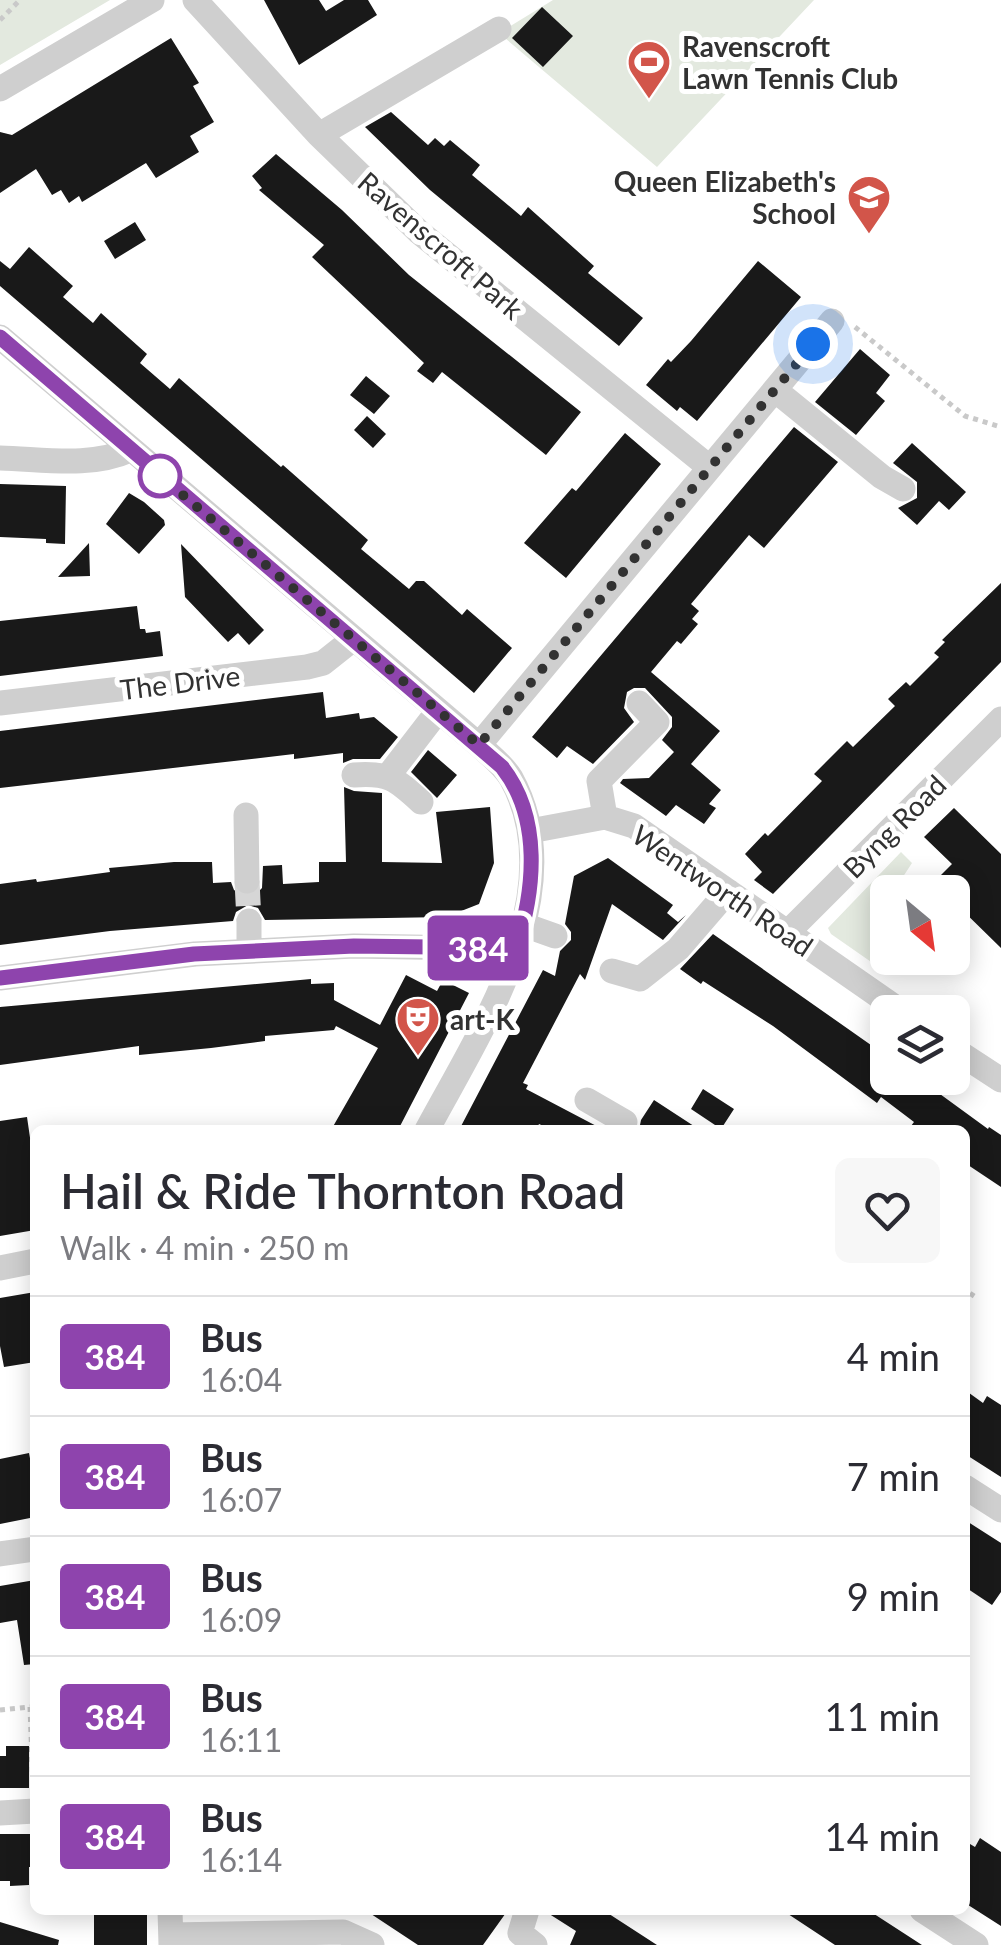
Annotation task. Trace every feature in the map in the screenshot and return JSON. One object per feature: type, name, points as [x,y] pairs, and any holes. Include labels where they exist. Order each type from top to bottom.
[{"type":"street","points":[[0,89],[152,0]]},
{"type":"street","name":"Ravenscroft Park","points":[[196,0],[319,135],[419,232],[709,467]]},
{"type":"street","points":[[319,135],[500,28]]},
{"type":"street","points":[[479,745],[775,390],[843,324]]},
{"type":"street","points":[[0,337],[479,745],[510,777],[530,831],[531,877],[520,937],[497,1000],[430,1125]]},
{"type":"street","points":[[775,390],[882,477],[903,489]]},
{"type":"street","points":[[0,458],[94,461],[111,459],[130,450]]},
{"type":"street","name":"The Drive","points":[[0,703],[306,668],[336,655],[352,640]]},
{"type":"street","points":[[606,817],[600,782],[657,722],[638,703]]},
{"type":"street","points":[[388,776],[438,712]]},
{"type":"street","name":"Byng Road","points":[[787,933],[1001,719]]},
{"type":"street","points":[[354,775],[388,776],[422,802]]},
{"type":"street","points":[[246,815],[248,881]]},
{"type":"street","name":"Wentworth Road","points":[[530,831],[606,817],[634,826],[877,995]]},
{"type":"street","points":[[612,970],[640,979],[678,949],[728,891]]},
{"type":"street","points":[[248,920],[250,951]]},
{"type":"street","points":[[0,978],[194,954],[555,936]]},
{"type":"street","points":[[970,1060],[1001,1080]]},
{"type":"street","points":[[587,1100],[625,1122],[623,1125]]},
{"type":"street","points":[[0,1268],[30,1262]]},
{"type":"street","points":[[970,1490],[1001,1510]]},
{"type":"street","points":[[0,1554],[30,1550]]},
{"type":"street","points":[[0,1813],[30,1811]]},
{"type":"street","points":[[525,1915],[520,1933],[535,1945]]},
{"type":"street","points":[[930,1915],[976,1945]]},
{"type":"street","points":[[171,1930],[344,1921],[372,1945]]},
{"type":"path","points":[[0,20],[20,0]]},
{"type":"path","points":[[843,324],[965,416],[1001,427]]},
{"type":"path","points":[[970,1298],[976,1289]]},
{"type":"path","points":[[0,1710],[30,1707]]},
{"type":"shaded area","points":[[0,0],[110,0],[0,65]]},
{"type":"shaded area","name":"Ravenscroft Lawn Tennis Club","points":[[553,0],[814,0],[657,167],[499,33]]},
{"type":"shaded area","points":[[901,852],[912,863],[904,875],[879,875]]},
{"type":"shaded area","points":[[870,884],[870,961],[828,928]]},
{"type":"building","points":[[264,0],[319,0],[326,11],[344,0],[368,0],[377,15],[299,65]]},
{"type":"building","points":[[542,7],[573,36],[543,67],[512,38]]},
{"type":"building","points":[[171,38],[199,83],[193,86],[214,122],[190,136],[199,152],[156,178],[146,163],[82,202],[79,196],[69,203],[61,190],[52,195],[36,169],[0,193],[0,132],[12,135]]},
{"type":"building","points":[[391,112],[428,145],[435,138],[444,146],[450,140],[480,165],[472,175],[521,216],[528,207],[594,266],[588,273],[643,318],[619,346],[430,190],[365,127]]},
{"type":"building","points":[[276,154],[409,275],[581,412],[546,455],[442,372],[433,383],[417,371],[424,363],[312,257],[324,245],[259,190],[262,188],[252,176]]},
{"type":"building","points":[[135,222],[146,240],[115,259],[104,241]]},
{"type":"building","points":[[29,247],[73,286],[63,297],[93,323],[101,313],[147,354],[140,363],[170,389],[179,378],[283,465],[368,540],[361,549],[409,589],[416,581],[424,581],[462,615],[467,609],[512,648],[474,693],[0,286],[0,261],[10,269]]},
{"type":"building","points":[[758,261],[801,297],[697,421],[680,407],[677,411],[646,385],[668,359],[671,362],[691,341]]},
{"type":"building","points":[[860,349],[890,375],[876,393],[885,401],[856,435],[815,402]]},
{"type":"building","points":[[366,376],[390,396],[374,414],[350,395]]},
{"type":"building","points":[[367,416],[386,434],[373,448],[354,430]]},
{"type":"building","points":[[794,427],[838,462],[764,548],[749,535],[691,604],[699,611],[692,619],[698,624],[681,644],[677,641],[651,672],[720,731],[691,764],[721,790],[709,804],[716,808],[704,824],[676,805],[666,816],[620,783],[623,779],[649,778],[674,752],[662,740],[672,727],[672,717],[645,688],[627,692],[624,708],[634,722],[593,764],[567,746],[557,758],[532,737]]},
{"type":"building","points":[[625,433],[661,464],[566,578],[524,543],[572,488],[576,491]]},
{"type":"building","points":[[912,443],[966,492],[949,510],[939,501],[917,525],[898,508],[917,498],[917,482],[893,463]]},
{"type":"building","points":[[0,484],[66,486],[65,544],[0,537]]},
{"type":"building","points":[[129,493],[144,502],[165,525],[139,554],[106,524]]},
{"type":"building","points":[[89,543],[90,576],[58,577]]},
{"type":"building","points":[[181,544],[264,630],[249,645],[238,633],[228,642],[185,597]]},
{"type":"building","points":[[1001,583],[1001,662],[773,894],[754,880],[762,872],[745,854],[822,781],[814,774],[847,741],[853,747],[895,706],[888,699],[906,682],[910,686],[939,657],[934,653],[945,642],[942,640]]},
{"type":"building","points":[[137,606],[140,629],[146,633],[160,631],[163,656],[0,676],[0,621]]},
{"type":"building","points":[[323,692],[326,718],[359,713],[360,719],[374,717],[398,737],[380,759],[343,763],[343,753],[294,759],[294,754],[0,788],[0,731]]},
{"type":"building","points":[[428,750],[457,775],[437,798],[411,772]]},
{"type":"building","points":[[344,787],[382,793],[382,862],[442,863],[436,812],[490,807],[494,863],[479,904],[446,917],[265,920],[258,908],[248,905],[236,912],[233,921],[0,945],[0,884],[174,862],[212,862],[213,883],[231,882],[234,890],[246,897],[262,888],[263,866],[282,865],[283,884],[319,882],[319,862],[346,862]]},
{"type":"building","points":[[954,808],[1001,854],[1001,948],[970,918],[970,875],[941,875],[952,864],[924,837]]},
{"type":"building","points":[[608,858],[673,905],[667,913],[678,922],[686,915],[663,940],[612,904],[585,980],[580,974],[523,1083],[528,1085],[526,1089],[594,1125],[462,1125],[543,970],[555,976],[560,951],[571,940],[565,924],[574,876]]},
{"type":"building","points":[[713,934],[870,1044],[870,1095],[941,1095],[1001,1135],[1001,1187],[970,1166],[970,1125],[912,1125],[914,1122],[881,1097],[877,1103],[773,1026],[703,981],[701,984],[680,969]]},
{"type":"building","points":[[406,975],[437,991],[443,980],[469,993],[401,1125],[334,1125],[378,1048],[336,1026],[334,1030],[265,1036],[265,1041],[211,1048],[139,1055],[139,1046],[0,1065],[0,1007],[311,979],[311,984],[334,983],[334,1000],[380,1025]]},
{"type":"building","points":[[703,1089],[734,1109],[724,1125],[715,1125],[691,1109]]},
{"type":"building","points":[[654,1100],[692,1125],[640,1125]]},
{"type":"building","points":[[27,1117],[30,1231],[0,1236],[0,1121]]},
{"type":"building","points":[[30,1293],[30,1363],[4,1367],[0,1298]]},
{"type":"building","points":[[970,1394],[983,1403],[987,1396],[1001,1405],[1001,1477],[970,1457]]},
{"type":"building","points":[[29,1453],[30,1518],[0,1524],[0,1459]]},
{"type":"building","points":[[970,1523],[1001,1543],[1001,1592],[992,1605],[970,1590]]},
{"type":"building","points":[[30,1581],[30,1664],[24,1665],[17,1620],[0,1623],[0,1586]]},
{"type":"building","points":[[6,1746],[29,1746],[29,1788],[0,1788],[0,1756],[6,1756]]},
{"type":"building","points":[[0,1834],[30,1834],[29,1885],[10,1886],[10,1881],[0,1881]]},
{"type":"building","points":[[980,1838],[1001,1852],[1001,1926],[970,1906],[970,1844],[975,1847]]},
{"type":"building","points":[[94,1915],[147,1915],[147,1945],[94,1945]]},
{"type":"building","points":[[373,1915],[504,1915],[483,1945],[418,1945]]},
{"type":"building","points":[[551,1915],[611,1915],[657,1945],[570,1945],[576,1931]]},
{"type":"building","points":[[790,1915],[876,1915],[922,1945],[835,1945]]},
{"type":"building","points":[[0,1922],[59,1940],[58,1945],[0,1945]]},
{"type":"tunnel","points":[[247,881],[249,921]]},
{"type":"bus line","name":"384","points":[[0,337],[502,767],[522,804],[530,831],[531,877],[524,925],[516,948],[354,946],[194,954],[0,978]]},
{"type":"place","name":"Ravenscroft Lawn Tennis Club","points":[[649,100]]},
{"type":"place","name":"Queen Elizabeth's School","points":[[869,235]]},
{"type":"place","name":"art-K","points":[[418,1057]]},
{"type":"route","points":[[160,476],[479,745],[813,344]]}]
